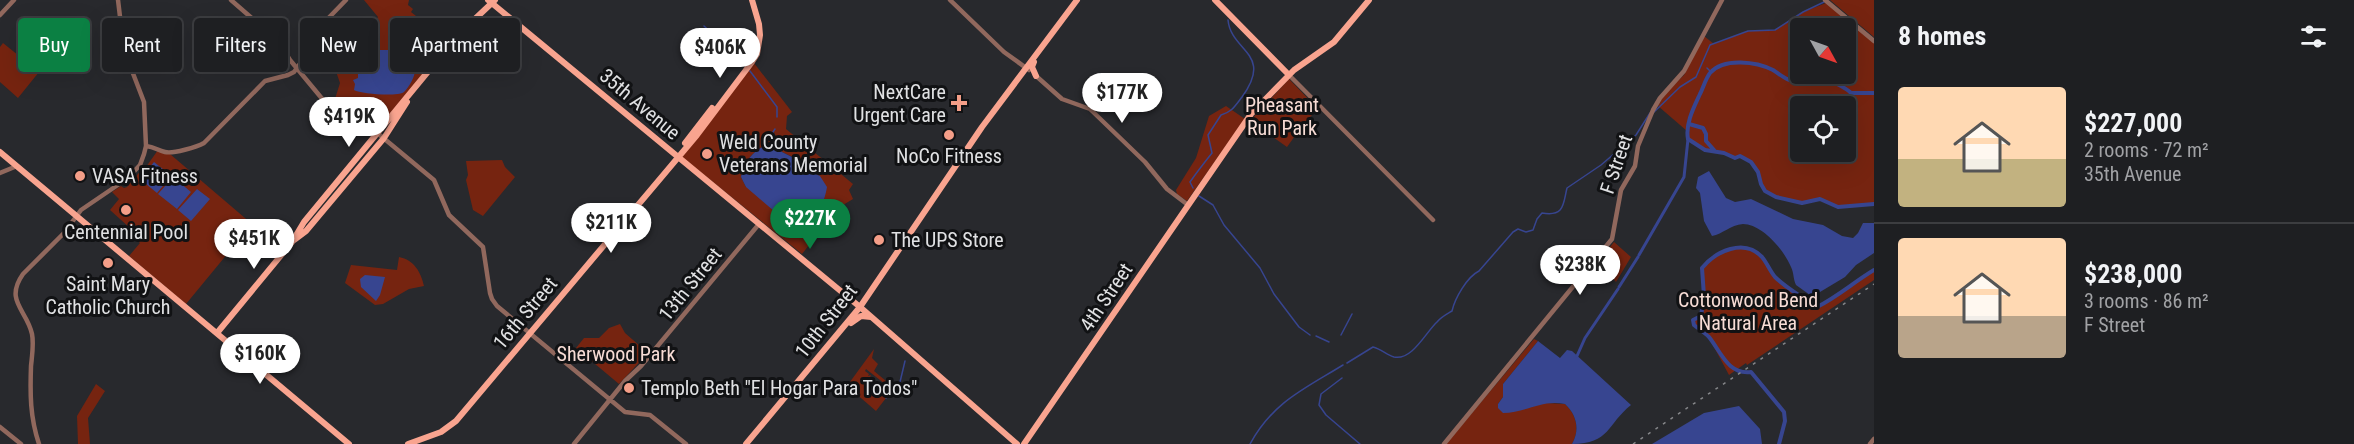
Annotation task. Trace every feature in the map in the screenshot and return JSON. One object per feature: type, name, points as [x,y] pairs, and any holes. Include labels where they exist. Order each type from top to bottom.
[{"type":"main road","name":"16th Street","points":[[408,444],[437,434],[456,421],[677,156],[756,51],[759,41],[759,24],[752,0]]},
{"type":"main road","name":"10th Street","points":[[751,444],[795,386],[851,323],[957,171],[985,125],[1077,0]]},
{"type":"main road","points":[[1215,0],[1289,75],[1334,42],[1369,0]]},
{"type":"main road","points":[[294,240],[306,231],[371,153],[390,120],[459,34],[491,1]]},
{"type":"main road","points":[[217,333],[294,240],[304,222],[381,136],[462,36],[482,19],[491,1]]},
{"type":"main road","name":"35th Avenue","points":[[491,1],[851,299],[1017,444]]},
{"type":"main road","points":[[1011,89],[1018,85],[1026,74],[1035,75],[1032,66],[1041,52],[1042,45]]},
{"type":"main road","name":"4th Street","points":[[1026,443],[1251,114],[1289,75]]},
{"type":"main road","name":"10th Street","points":[[747,444],[820,360],[836,336],[861,308],[985,125]]},
{"type":"main road","points":[[0,152],[349,444]]},
{"type":"main road","points":[[851,299],[861,300],[869,293]]},
{"type":"main road","points":[[851,323],[861,316],[871,317]]},
{"type":"street","points":[[0,15],[14,0]]},
{"type":"street","points":[[39,444],[30,410],[32,335],[17,306],[16,289],[23,274],[64,233],[76,216],[94,200],[128,178],[140,165],[146,146],[144,102],[124,50],[118,0]]},
{"type":"street","points":[[231,0],[278,41],[290,60],[324,101],[358,117],[436,184],[449,215],[483,247],[492,299],[610,400],[629,414],[650,415],[686,444]]},
{"type":"street","points":[[146,146],[167,152],[201,145],[265,81],[290,75],[304,58],[311,36],[346,0]]},
{"type":"street","points":[[950,0],[1004,52],[1062,99],[1090,109],[1150,167],[1167,189],[1188,205]]},
{"type":"street","name":"F Street","points":[[1444,444],[1612,239],[1621,190],[1635,166],[1638,146],[1652,113],[1662,95],[1684,71],[1722,0]]},
{"type":"street","points":[[1826,1],[1874,41]]},
{"type":"street","points":[[1289,75],[1433,220]]},
{"type":"street","points":[[0,173],[17,166]]},
{"type":"street","name":"13th Street","points":[[574,444],[759,224]]},
{"type":"street","points":[[0,427],[21,444]]},
{"type":"street","points":[[1870,444],[1874,439]]},
{"type":"green space","points":[[364,0],[409,0],[408,5],[413,9],[411,12],[416,18],[390,18],[390,72],[425,72],[377,129],[362,117],[334,102],[340,83],[336,72],[378,72],[378,17]]},
{"type":"green space","points":[[1830,0],[1874,0],[1874,37],[1856,22],[1856,18],[1851,18]]},
{"type":"green space","points":[[1826,3],[1844,18],[1794,18]]},
{"type":"green space","points":[[1790,20],[1790,84],[1856,84],[1856,28],[1874,43],[1874,204],[1838,207],[1820,199],[1802,203],[1776,197],[1765,191],[1758,172],[1751,162],[1740,156],[1735,158],[1724,153],[1705,150],[1688,139],[1687,131],[1658,106],[1665,93],[1684,75],[1704,36],[1714,44],[1748,31],[1775,30]]},
{"type":"green space","points":[[3,43],[18,55],[18,72],[39,72],[18,98],[0,82],[0,47]]},
{"type":"green space","points":[[754,63],[792,112],[787,116],[786,129],[853,184],[849,190],[853,199],[838,208],[802,254],[682,157]],"holes":[[[774,132],[782,152],[797,159],[804,168],[820,176],[746,187],[741,177],[745,164],[756,151],[772,141]]]},
{"type":"green space","name":"Pheasant Run Park","points":[[1289,79],[1318,109],[1305,122],[1287,147],[1250,121]]},
{"type":"green space","points":[[1226,106],[1245,119],[1187,201],[1177,194],[1176,190],[1196,158],[1209,116]]},
{"type":"green space","points":[[158,150],[170,154],[252,224],[186,304],[129,256],[140,243],[127,232],[130,228],[110,210],[119,199],[112,192],[121,186],[127,187]]},
{"type":"green space","points":[[502,160],[505,167],[515,177],[483,216],[473,210],[466,180],[468,175],[466,161]]},
{"type":"green space","points":[[1614,242],[1631,257],[1616,282],[1598,262]]},
{"type":"green space","name":"Cottonwood Bend Natural Area","points":[[1739,246],[1753,251],[1778,279],[1817,307],[1874,270],[1874,280],[1729,375],[1708,336],[1694,325],[1693,320],[1701,316],[1704,296],[1702,268],[1710,258]]},
{"type":"green space","points":[[399,257],[416,267],[424,286],[409,289],[383,304],[375,305],[345,283],[351,265],[397,270]]},
{"type":"green space","name":"Sherwood Park","points":[[620,324],[625,333],[648,353],[619,384],[576,348],[584,338],[599,338],[609,328]]},
{"type":"green space","points":[[1534,339],[1538,341],[1503,384],[1503,397],[1498,404],[1530,407],[1546,403],[1565,404],[1576,423],[1576,433],[1572,444],[1446,444]]},
{"type":"green space","points":[[874,349],[872,358],[878,364],[874,371],[886,381],[885,384],[866,369],[868,376],[871,375],[868,383],[886,398],[876,411],[847,386]]},
{"type":"green space","points":[[96,384],[105,391],[88,418],[90,444],[78,444],[77,416]]},
{"type":"water","points":[[379,50],[390,50],[390,72],[415,72],[410,85],[404,92],[387,95],[354,90],[353,80],[358,78],[358,72],[378,72]]},
{"type":"water","points":[[773,132],[782,152],[800,161],[804,169],[820,176],[827,187],[819,210],[810,221],[803,225],[788,223],[746,187],[741,177],[745,164],[752,155],[772,141]]},
{"type":"water","points":[[154,162],[169,174],[168,180],[157,193],[140,179]]},
{"type":"water","points":[[1709,171],[1726,198],[1735,202],[1751,199],[1793,219],[1823,225],[1842,236],[1853,238],[1863,223],[1874,223],[1874,253],[1856,265],[1845,277],[1815,295],[1810,295],[1796,285],[1791,267],[1783,253],[1772,239],[1758,228],[1743,224],[1712,236],[1704,221],[1700,193],[1696,188],[1698,177]]},
{"type":"water","points":[[173,177],[191,192],[177,209],[158,194]]},
{"type":"water","points":[[197,189],[210,199],[191,221],[178,210]]},
{"type":"water","points":[[365,275],[385,277],[376,301],[361,287],[360,279]]},
{"type":"water","points":[[1538,341],[1560,358],[1567,350],[1572,351],[1631,405],[1601,437],[1594,441],[1572,444],[1576,433],[1576,423],[1565,404],[1549,403],[1503,413],[1498,408],[1503,397],[1503,384]]},
{"type":"water","points":[[1739,406],[1760,429],[1762,444],[1652,444],[1704,413]]},
{"type":"waterway","points":[[1654,112],[1680,87],[1696,77],[1710,45],[1748,31],[1775,30],[1824,2]]},
{"type":"waterway","points":[[1193,188],[1190,182],[1212,153],[1208,135],[1221,115],[1231,110],[1242,97],[1251,82],[1254,71],[1248,54],[1231,31],[1228,20]]},
{"type":"waterway","points":[[704,26],[745,63]]},
{"type":"waterway","points":[[1874,93],[1851,93],[1816,75],[1794,81],[1758,65],[1732,63],[1716,68],[1710,73],[1691,116],[1687,133],[1688,139],[1705,150],[1724,153],[1735,158],[1740,156],[1751,162],[1758,172],[1765,191],[1776,197],[1802,203],[1820,199],[1838,207],[1874,204]]},
{"type":"waterway","points":[[1707,68],[1711,72]]},
{"type":"waterway","points":[[750,71],[777,107],[777,117]]},
{"type":"waterway","points":[[1347,363],[1373,347],[1394,357],[1407,355],[1439,320],[1452,311],[1466,283],[1513,232],[1518,229],[1526,232],[1533,230],[1542,213],[1550,214],[1559,211],[1562,208],[1567,188],[1601,165],[1636,135],[1650,113]]},
{"type":"waterway","points":[[1689,124],[1703,128],[1706,141],[1714,150]]},
{"type":"waterway","points":[[1639,255],[1684,177],[1688,139]]},
{"type":"waterway","points":[[1199,196],[1213,205],[1224,225],[1260,268],[1274,294],[1299,327],[1310,335]]},
{"type":"waterway","points":[[1779,444],[1785,421],[1784,412],[1751,372],[1736,370],[1731,366],[1709,337],[1694,325],[1693,320],[1701,316],[1704,296],[1702,268],[1722,252],[1747,248],[1762,257],[1779,281],[1817,307],[1874,270]]},
{"type":"waterway","points":[[1619,287],[1638,257]]},
{"type":"waterway","points":[[1577,356],[1585,338],[1618,289]]},
{"type":"waterway","points":[[1341,335],[1352,314]]},
{"type":"waterway","points":[[1316,336],[1329,342]]},
{"type":"waterway","points":[[886,398],[900,382],[905,361]]},
{"type":"waterway","points":[[1250,444],[1279,407],[1302,389],[1343,365]]},
{"type":"waterway","points":[[1342,378],[1321,394],[1319,405],[1326,415],[1360,444]]},
{"type":"railway","points":[[1633,444],[1874,284]]},
{"type":"place","name":"NextCare Urgent Care","points":[[959,103]]},
{"type":"place","name":"NoCo Fitness","points":[[949,135]]},
{"type":"place","name":"Weld County Veterans Memorial","points":[[707,154]]},
{"type":"place","name":"VASA Fitness","points":[[80,176]]},
{"type":"place","name":"Centennial Pool","points":[[126,210]]},
{"type":"place","name":"The UPS Store","points":[[879,240]]},
{"type":"place","name":"Saint Mary Catholic Church","points":[[108,263]]},
{"type":"place","name":"Templo Beth \"El Hogar Para Todos\"","points":[[629,388]]}]
